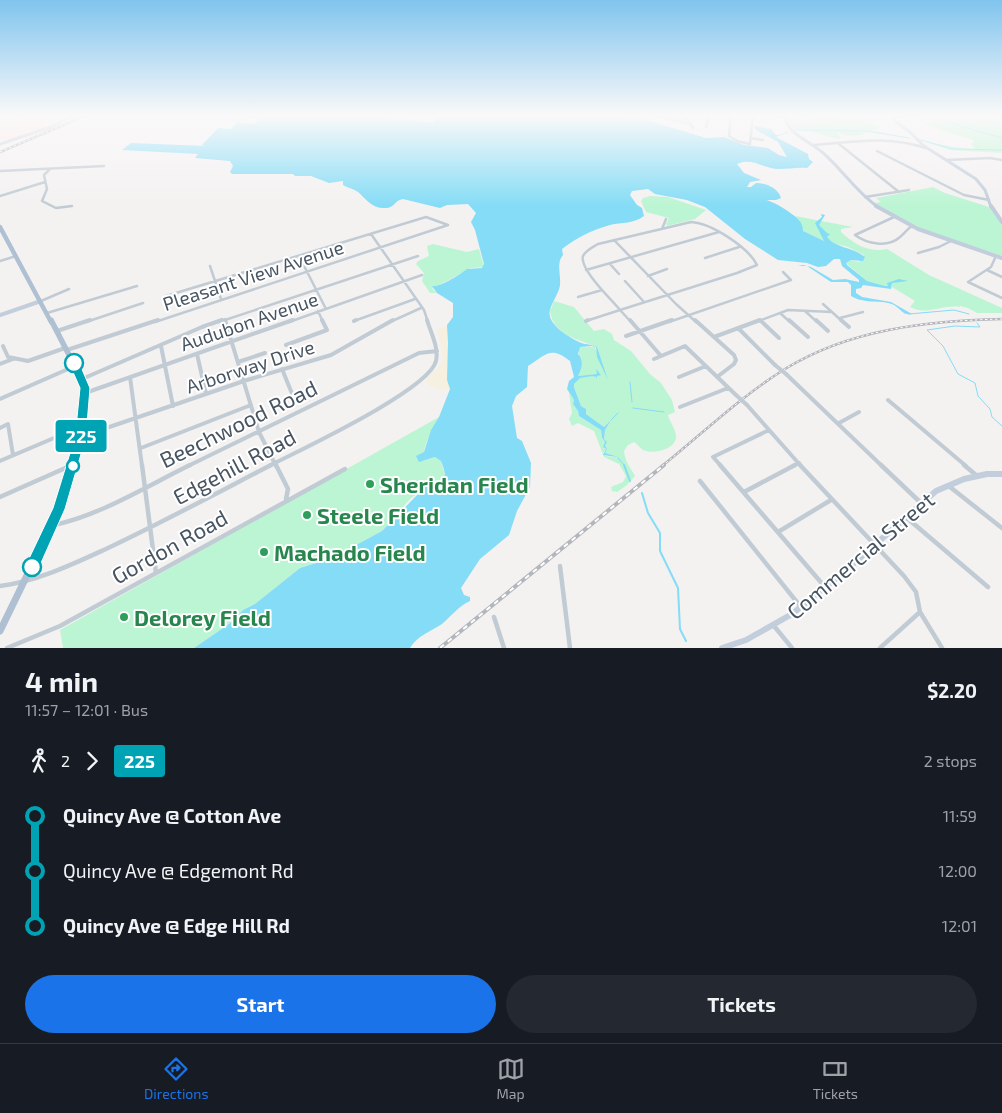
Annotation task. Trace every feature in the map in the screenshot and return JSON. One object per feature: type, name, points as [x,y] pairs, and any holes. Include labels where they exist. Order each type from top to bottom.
[{"type":"main road","points":[[0,227],[82,379],[85,393],[80,437],[73,465],[52,525],[0,631]]},
{"type":"street","points":[[813,145],[826,155],[865,197],[894,217],[912,226],[1002,258]]},
{"type":"street","points":[[840,145],[899,192]]},
{"type":"street","points":[[918,145],[948,160],[979,182],[1002,222]]},
{"type":"street","points":[[923,145],[928,149]]},
{"type":"street","points":[[878,151],[964,195],[989,200]]},
{"type":"street","points":[[948,160],[990,158],[1002,160]]},
{"type":"street","points":[[0,171],[104,166]]},
{"type":"street","points":[[50,169],[44,175],[47,189],[42,198],[44,203],[57,208],[72,206]]},
{"type":"street","points":[[0,196],[45,182]]},
{"type":"street","points":[[865,197],[886,196],[909,190]]},
{"type":"street","name":"Pleasant View Avenue","points":[[0,364],[13,359],[30,360],[66,349],[448,226],[444,222],[426,217],[370,234]]},
{"type":"street","points":[[894,217],[855,234],[868,242],[886,242],[898,239],[905,229],[912,226]]},
{"type":"street","points":[[662,229],[662,224],[666,219]]},
{"type":"street","points":[[586,321],[619,310],[666,295],[757,265],[739,247],[719,232],[695,221],[614,240],[595,246],[586,252],[583,261],[586,270],[619,310],[661,356]]},
{"type":"street","points":[[586,270],[719,232]]},
{"type":"street","points":[[166,296],[370,234],[422,308],[437,351]]},
{"type":"street","points":[[614,240],[666,295],[731,352],[736,360],[735,364],[717,377]]},
{"type":"street","points":[[918,252],[939,247],[951,240]]},
{"type":"street","points":[[704,258],[739,247]]},
{"type":"street","points":[[299,255],[326,309]]},
{"type":"street","points":[[0,260],[16,256]]},
{"type":"street","points":[[82,379],[196,330],[418,256]]},
{"type":"street","points":[[996,256],[991,267],[968,282],[1002,298]]},
{"type":"street","points":[[610,264],[618,274]]},
{"type":"street","points":[[210,266],[221,299]]},
{"type":"street","points":[[648,276],[667,269]]},
{"type":"street","points":[[986,270],[1002,277]]},
{"type":"street","points":[[626,336],[791,280],[783,272]]},
{"type":"street","name":"Audubon Avenue","points":[[85,393],[422,275]]},
{"type":"street","points":[[625,281],[644,302]]},
{"type":"street","points":[[47,313],[137,286]]},
{"type":"street","points":[[0,316],[69,289]]},
{"type":"street","points":[[578,297],[602,290]]},
{"type":"street","points":[[354,321],[415,299]]},
{"type":"street","points":[[57,331],[143,304]]},
{"type":"street","points":[[823,304],[849,327]]},
{"type":"street","name":"Arborway Drive","points":[[80,437],[244,381],[330,355],[384,324],[422,308]]},
{"type":"street","points":[[714,337],[789,310],[832,312]]},
{"type":"street","points":[[805,311],[828,331]]},
{"type":"street","points":[[286,345],[327,330],[318,312]]},
{"type":"street","points":[[839,318],[863,312]]},
{"type":"street","points":[[780,313],[808,337]]},
{"type":"street","points":[[225,320],[259,432],[288,489],[286,500]]},
{"type":"street","points":[[760,320],[779,338]]},
{"type":"street","points":[[738,328],[922,504]]},
{"type":"street","points":[[4,346],[8,357],[13,359]]},
{"type":"street","points":[[161,346],[173,406]]},
{"type":"street","points":[[654,359],[685,346],[747,405],[831,500],[912,585],[917,595],[920,612],[942,648]]},
{"type":"street","name":"Beechwood Road","points":[[52,525],[64,523],[100,509],[419,353],[437,351]]},
{"type":"street","name":"Edgehill Road","points":[[0,586],[23,583],[88,557],[151,528],[399,398],[410,390],[436,363],[437,351]]},
{"type":"street","points":[[238,362],[265,353]]},
{"type":"street","points":[[197,354],[206,394]]},
{"type":"street","points":[[0,399],[75,366]]},
{"type":"street","points":[[679,377],[706,366]]},
{"type":"street","points":[[282,369],[293,396]]},
{"type":"street","points":[[130,377],[141,448],[156,573]]},
{"type":"street","points":[[680,407],[728,388]]},
{"type":"street","points":[[888,400],[976,476]]},
{"type":"street","points":[[141,448],[251,405]]},
{"type":"street","points":[[839,424],[859,412]]},
{"type":"street","points":[[0,428],[8,424],[13,455]]},
{"type":"street","points":[[0,461],[82,426]]},
{"type":"street","points":[[769,430],[713,457],[825,587]]},
{"type":"street","points":[[744,492],[799,463]]},
{"type":"street","points":[[0,497],[73,465]]},
{"type":"street","name":"Gordon Road","points":[[7,648],[60,626],[345,469]]},
{"type":"street","name":"Commercial Street","points":[[722,648],[751,638],[774,626],[825,587],[906,517],[948,485],[976,476],[1002,474]]},
{"type":"street","points":[[700,481],[800,606]]},
{"type":"street","points":[[948,485],[1002,528]]},
{"type":"street","points":[[778,532],[831,500]]},
{"type":"street","points":[[906,517],[988,588]]},
{"type":"street","points":[[560,566],[570,648]]},
{"type":"street","points":[[880,648],[920,612]]},
{"type":"street","points":[[494,617],[504,648]]},
{"type":"street","points":[[774,626],[792,648]]},
{"type":"green space","points":[[935,145],[944,145],[975,149],[972,145],[1002,145],[1002,153],[949,150]]},
{"type":"green space","points":[[933,187],[945,193],[989,207],[1002,225],[1002,256],[924,230],[874,203],[881,202],[876,198]]},
{"type":"green space","points":[[650,196],[668,197],[706,210],[695,219],[667,226],[669,218],[646,212],[641,201],[643,198]]},
{"type":"green space","points":[[795,216],[853,227],[841,229],[841,232],[862,247],[874,250],[887,249],[929,275],[1002,308],[1002,313],[977,313],[960,306],[929,310],[910,307],[915,301],[892,287],[892,283],[888,283],[888,287],[867,281],[846,263],[851,260],[859,262],[864,255],[848,247],[821,240],[803,231],[800,222]]},
{"type":"green space","points":[[433,244],[467,252],[479,249],[484,267],[471,268],[432,289],[437,293],[430,293],[422,281],[424,273],[416,264],[418,261],[429,256],[427,246]]},
{"type":"green space","points":[[554,301],[574,307],[594,331],[604,329],[612,334],[614,340],[631,351],[650,374],[661,383],[672,400],[675,412],[668,415],[675,431],[675,441],[668,448],[652,452],[643,450],[634,442],[628,445],[624,451],[627,462],[635,476],[617,492],[612,491],[611,487],[623,482],[626,476],[619,464],[604,457],[594,431],[578,423],[572,426],[569,419],[572,413],[569,393],[574,400],[573,404],[579,416],[601,430],[602,439],[605,442],[603,447],[606,450],[603,453],[605,456],[617,457],[605,453],[607,449],[605,446],[607,442],[604,439],[605,430],[610,421],[604,427],[586,414],[585,408],[581,406],[574,387],[579,378],[600,374],[578,376],[579,347],[595,347],[606,376],[597,347],[567,335],[556,326],[550,311]]},
{"type":"green space","points":[[439,417],[426,445],[423,461],[435,457],[441,461],[446,479],[439,490],[431,491],[431,487],[426,487],[410,499],[382,531],[332,558],[300,568],[255,604],[243,610],[229,624],[194,648],[63,648],[60,630]]},
{"type":"sand","points":[[447,327],[450,389],[440,389],[431,386],[425,381],[442,363],[443,358],[437,328]]},
{"type":"water","points":[[128,145],[205,146],[203,145],[746,145],[768,148],[779,155],[787,157],[780,145],[792,145],[808,154],[809,159],[813,162],[807,168],[783,169],[748,162],[737,164],[744,173],[761,180],[750,182],[747,187],[760,183],[774,189],[781,198],[766,200],[779,206],[799,220],[803,231],[824,241],[815,223],[822,217],[821,214],[825,215],[819,225],[830,234],[827,237],[830,241],[865,257],[863,261],[851,260],[846,263],[867,281],[888,286],[887,283],[899,279],[908,281],[892,283],[891,289],[863,285],[861,288],[856,289],[856,293],[862,297],[891,302],[912,314],[904,313],[889,303],[857,299],[851,296],[851,285],[848,282],[831,282],[807,266],[833,280],[845,279],[859,282],[842,266],[840,259],[834,259],[826,266],[818,267],[807,263],[778,260],[745,239],[705,207],[687,200],[655,194],[648,189],[632,191],[630,195],[637,205],[642,208],[644,216],[632,222],[610,225],[596,230],[562,249],[563,255],[559,265],[560,285],[550,310],[551,320],[564,333],[579,342],[597,347],[608,380],[597,357],[596,347],[580,347],[578,354],[582,365],[578,376],[597,374],[596,369],[601,375],[597,376],[597,378],[593,376],[580,378],[574,384],[574,387],[581,406],[586,409],[586,414],[604,427],[611,420],[605,430],[604,439],[607,442],[605,446],[607,449],[605,453],[618,457],[603,455],[606,449],[603,447],[605,442],[602,438],[601,430],[579,416],[573,404],[574,400],[567,389],[569,381],[574,377],[570,361],[558,353],[548,353],[528,366],[527,387],[516,396],[512,406],[517,438],[522,441],[531,463],[530,487],[517,511],[509,535],[480,559],[461,588],[464,595],[470,597],[470,601],[459,608],[442,624],[420,637],[410,648],[194,648],[229,624],[243,610],[255,604],[300,568],[332,558],[382,531],[426,487],[431,487],[431,491],[435,492],[443,486],[445,474],[441,461],[435,457],[419,462],[416,456],[424,452],[431,430],[439,417],[450,389],[447,380],[447,325],[453,317],[453,303],[437,293],[432,286],[445,283],[467,269],[482,268],[484,264],[471,222],[476,213],[468,204],[447,205],[440,208],[403,199],[389,208],[381,208],[373,205],[358,192],[343,185],[343,181],[329,183],[311,176],[295,176],[293,174],[232,174],[230,172],[233,166],[230,161],[195,158],[198,154],[122,150]]},
{"type":"waterway","points":[[940,145],[953,149],[1002,150]]},
{"type":"waterway","points":[[909,314],[954,310],[969,314]]},
{"type":"waterway","points":[[977,323],[980,327],[955,326],[927,330],[943,346],[958,374],[975,383],[978,396],[990,409],[992,417],[1002,426]]},
{"type":"waterway","points":[[630,382],[632,402]]},
{"type":"waterway","points":[[633,408],[664,412]]},
{"type":"waterway","points":[[611,420],[618,413]]},
{"type":"waterway","points":[[618,458],[625,466]]},
{"type":"waterway","points":[[624,465],[630,481]]},
{"type":"waterway","points":[[642,493],[648,513],[660,533],[660,551],[678,588],[680,629],[686,641]]},
{"type":"railway","points":[[0,152],[16,145]]},
{"type":"railway","points":[[662,466],[753,391],[785,369],[810,355],[862,336],[890,330],[946,322],[1002,319]]},
{"type":"railway","points":[[440,648],[664,465]]},
{"type":"bus line","name":"225","points":[[32,567],[59,509],[80,437],[85,388],[84,382],[74,363]]},
{"type":"place","name":"Sheridan Field","points":[[370,484]]},
{"type":"place","name":"Steele Field","points":[[307,515]]},
{"type":"place","name":"Machado Field","points":[[264,552]]},
{"type":"place","name":"Delorey Field","points":[[124,617]]}]
